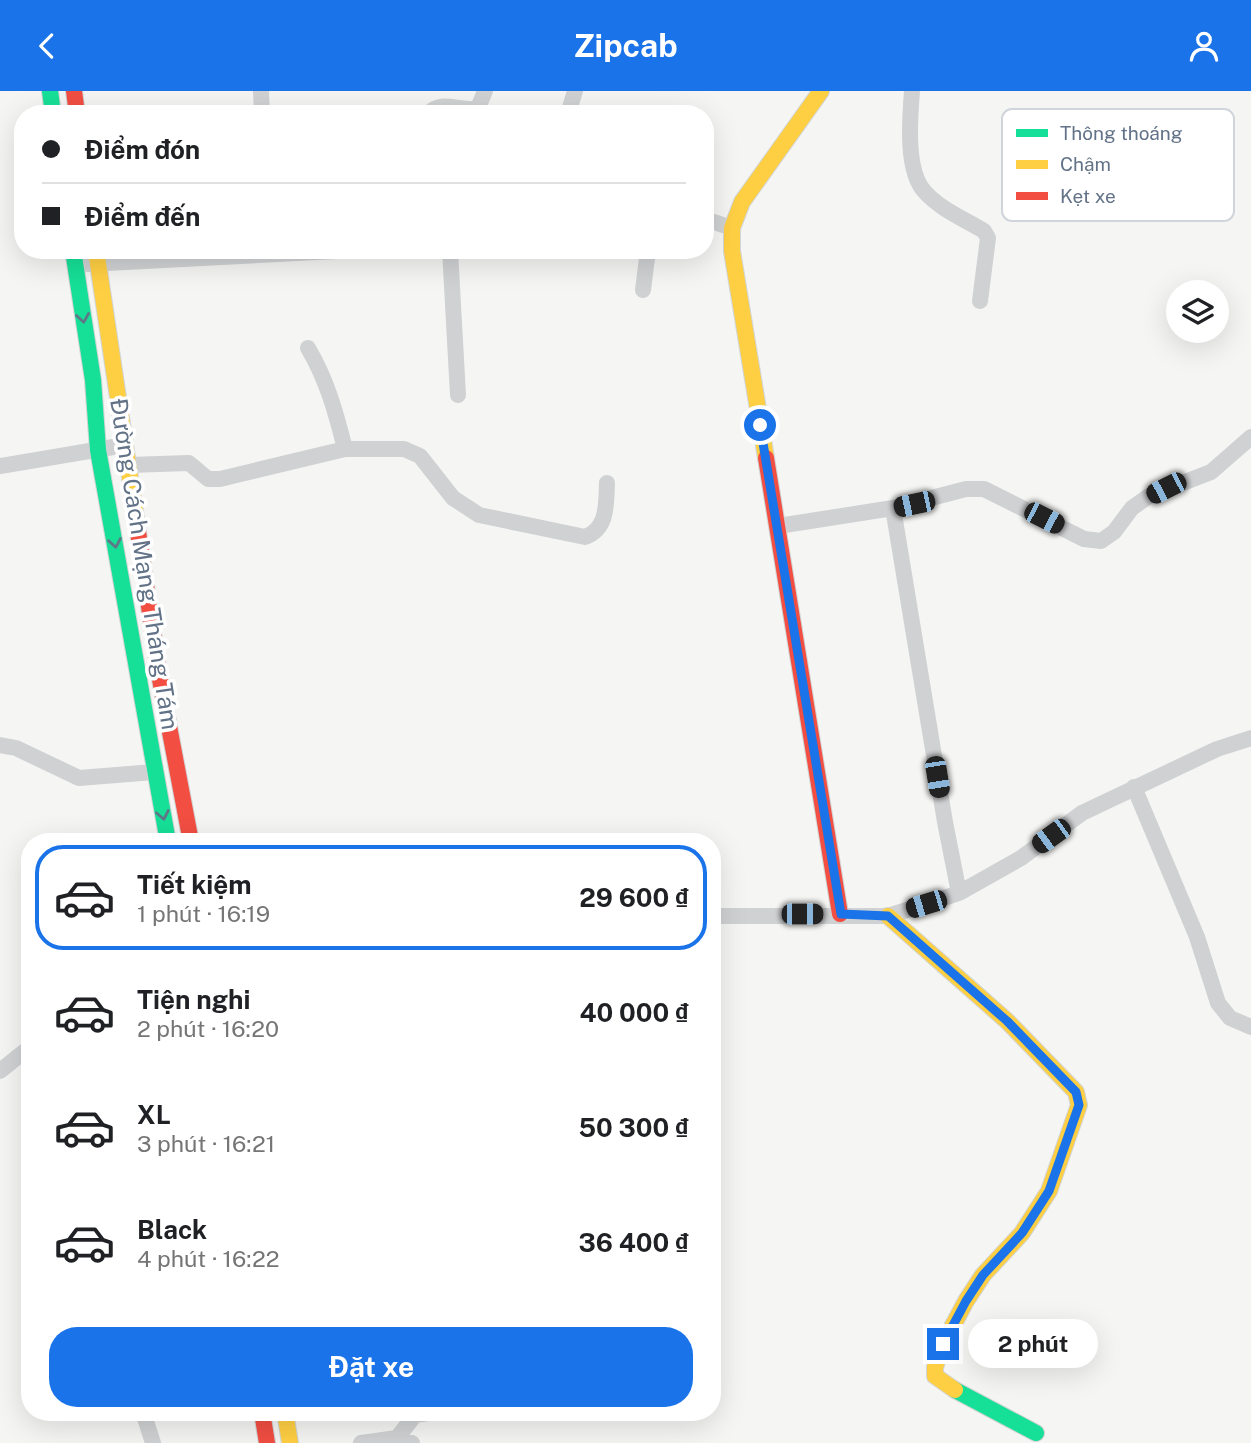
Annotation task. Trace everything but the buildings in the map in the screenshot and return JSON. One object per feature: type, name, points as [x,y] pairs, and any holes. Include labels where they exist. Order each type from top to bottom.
[{"type":"street","points":[[821,91],[742,202],[732,228],[732,251],[841,914]]},
{"type":"street","points":[[912,91],[909,137],[922,190],[934,201],[984,231],[988,238],[980,301]]},
{"type":"street","points":[[714,222],[732,228]]},
{"type":"street","name":"Đường Cách Mạng Tháng Tám","points":[[74,259],[93,380],[98,450],[166,833]]},
{"type":"street","name":"Đường Cách Mạng Tháng Tám","points":[[97,259],[159,674],[189,833]]},
{"type":"street","points":[[450,259],[458,395]]},
{"type":"street","points":[[643,290],[647,259]]},
{"type":"street","points":[[308,348],[322,372],[337,414],[345,449]]},
{"type":"street","points":[[778,526],[892,508],[966,489],[984,489],[1084,539],[1101,541],[1114,532],[1132,508],[1149,496],[1211,472],[1251,437]]},
{"type":"street","points":[[0,467],[125,445]]},
{"type":"street","points":[[129,465],[189,463],[208,479],[220,479],[345,449],[404,449],[419,456],[453,498],[479,515],[585,537],[595,533],[601,526],[606,507],[607,483]]},
{"type":"street","points":[[892,508],[959,893]]},
{"type":"street","points":[[721,916],[888,916],[959,893],[1021,858],[1082,813],[1217,749],[1251,738]]},
{"type":"street","points":[[0,745],[16,748],[79,778],[154,772]]},
{"type":"street","points":[[1134,787],[1197,937],[1219,1003],[1230,1018],[1251,1027]]},
{"type":"street","points":[[888,916],[1007,1021],[1078,1097],[1079,1105],[1049,1191],[1022,1233],[983,1275],[966,1301],[943,1344],[935,1367],[935,1375],[942,1383],[1036,1433]]},
{"type":"street","points":[[0,1071],[21,1054]]},
{"type":"street","points":[[146,1421],[153,1443]]},
{"type":"street","points":[[263,1421],[267,1443]]},
{"type":"street","points":[[286,1421],[290,1443]]},
{"type":"street","points":[[361,1443],[404,1440],[412,1421]]},
{"type":"traffic: fast","points":[[50,91],[52,105]]},
{"type":"traffic: fast","points":[[74,259],[93,380],[98,450],[166,833]]},
{"type":"traffic: fast","points":[[955,1390],[1036,1433]]},
{"type":"traffic: slow","points":[[766,458],[732,251],[732,228],[742,202],[821,91]]},
{"type":"traffic: slow","points":[[97,259],[136,518]]},
{"type":"traffic: slow","points":[[888,916],[1007,1021],[1076,1092],[1079,1105],[1049,1191],[1022,1233],[983,1275],[943,1344],[935,1367],[935,1376],[955,1390]]},
{"type":"traffic: slow","points":[[286,1421],[290,1443]]},
{"type":"traffic: jam","points":[[74,91],[76,105]]},
{"type":"traffic: jam","points":[[766,458],[840,914]]},
{"type":"traffic: jam","points":[[136,518],[159,674],[189,833]]},
{"type":"traffic: jam","points":[[263,1421],[267,1443]]},
{"type":"route","points":[[760,425],[841,914],[888,916],[1007,1021],[1078,1097],[1079,1105],[1049,1191],[1022,1233],[983,1275],[943,1344]]}]
